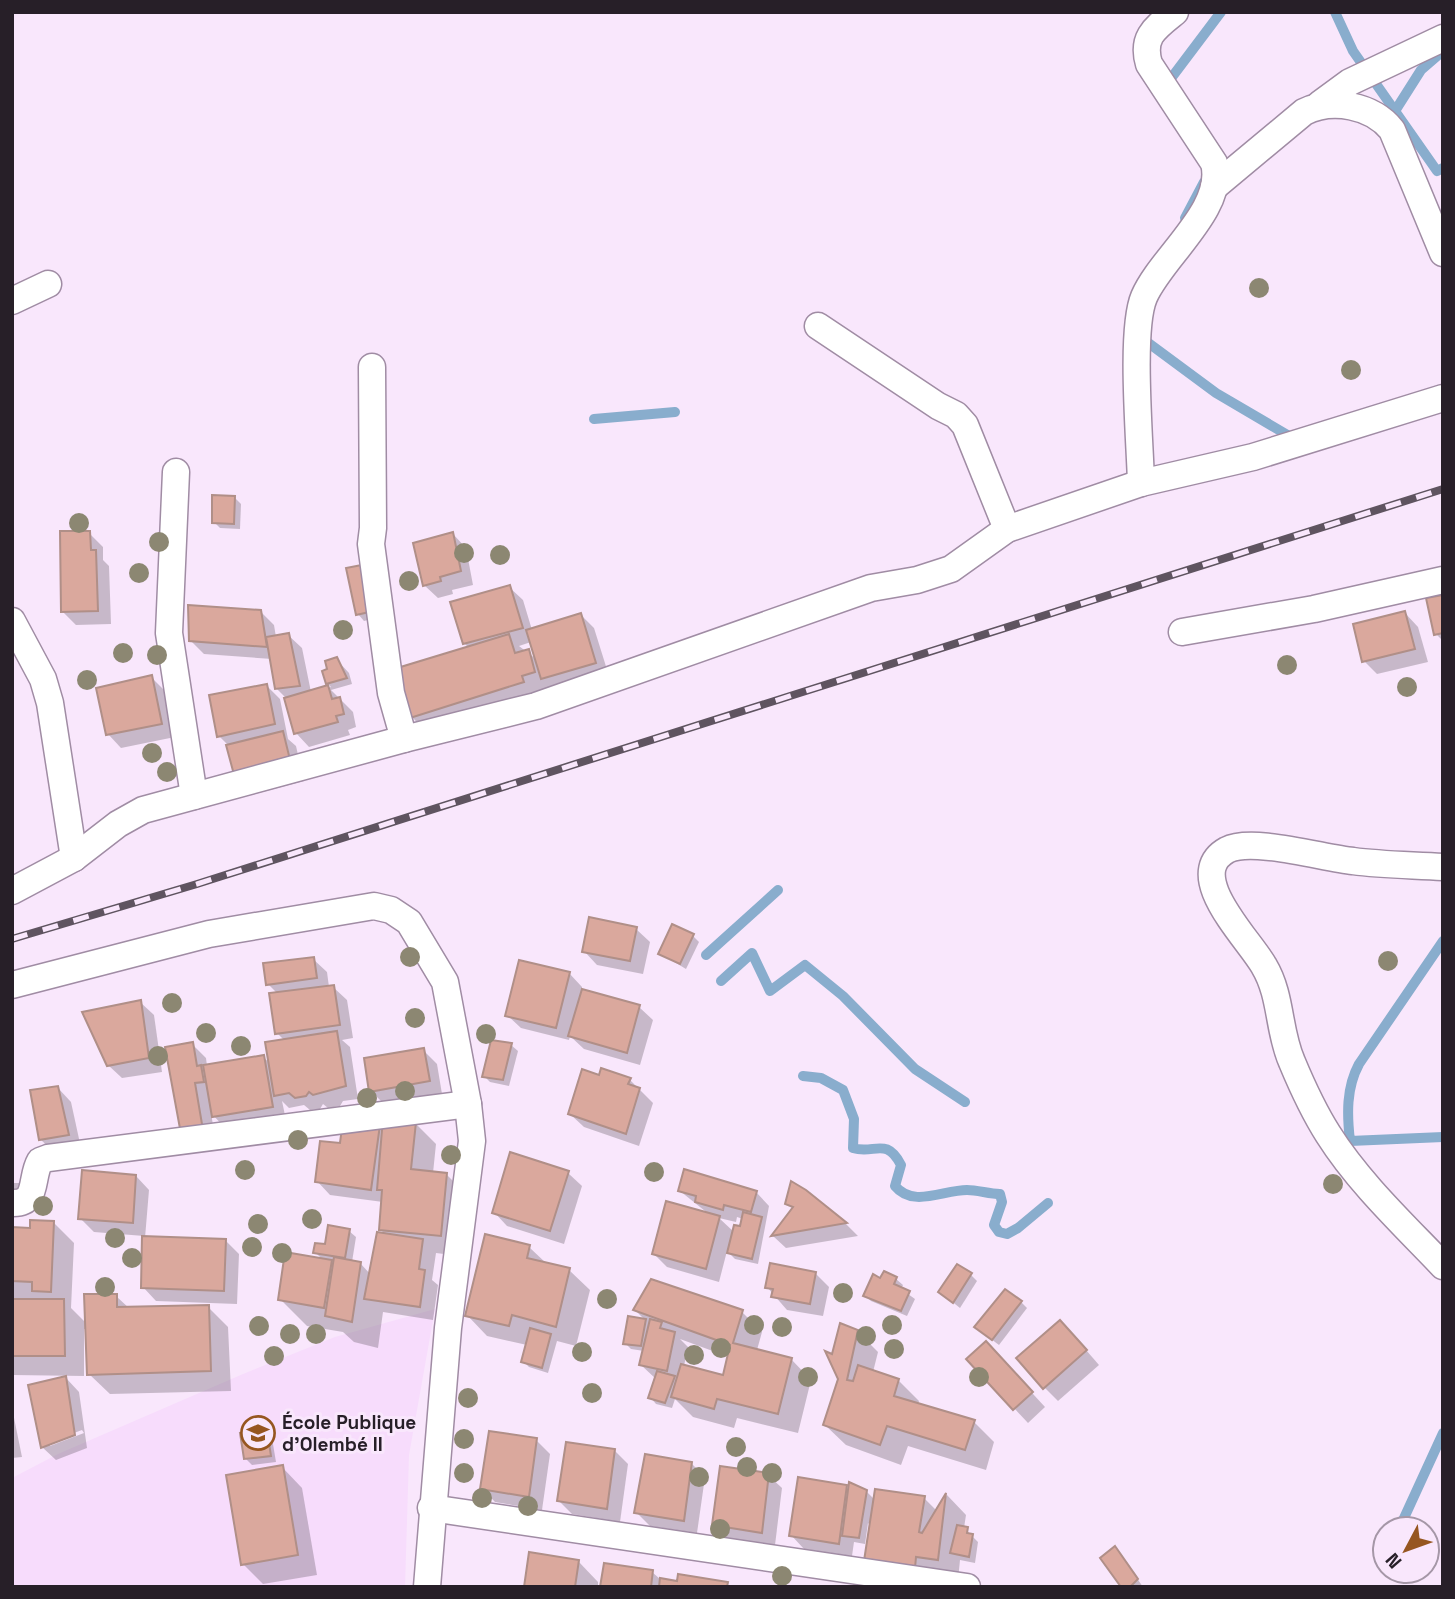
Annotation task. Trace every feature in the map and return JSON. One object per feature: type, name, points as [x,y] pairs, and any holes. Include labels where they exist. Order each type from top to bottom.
[{"type":"street","points":[[1141,483],[1138,356],[1144,297],[1207,204],[1214,187],[1214,163],[1149,64],[1145,51],[1146,39],[1175,12]]},
{"type":"street","points":[[1214,187],[1304,112],[1350,82],[1443,38]]},
{"type":"street","points":[[1320,104],[1367,110],[1386,123],[1443,253]]},
{"type":"street","points":[[12,301],[48,284]]},
{"type":"street","points":[[818,326],[938,406],[956,415],[965,425],[1007,529]]},
{"type":"street","points":[[372,367],[373,528],[370,544],[391,693],[404,739]]},
{"type":"street","points":[[12,891],[74,858],[118,824],[143,810],[536,706],[871,588],[917,580],[951,569],[1007,529],[1141,483],[1253,457],[1443,398]]},
{"type":"street","points":[[176,472],[169,633],[194,796]]},
{"type":"street","points":[[1182,632],[1314,609],[1443,580]]},
{"type":"street","points":[[12,621],[43,679],[50,704],[74,858]]},
{"type":"street","points":[[1443,867],[1355,862],[1279,848],[1229,849],[1216,858],[1210,869],[1210,881],[1217,898],[1265,966],[1276,991],[1290,1060],[1327,1133],[1373,1191],[1443,1266]]},
{"type":"street","points":[[12,985],[209,934],[374,906],[391,910],[409,922],[445,982],[468,1104],[472,1159],[448,1328],[431,1508],[427,1587]]},
{"type":"street","points":[[12,1203],[27,1200],[32,1195],[36,1168],[40,1161],[48,1158],[468,1104]]},
{"type":"street","points":[[431,1508],[967,1587]]},
{"type":"shaded area","name":"École Publique d'Olembé II","points":[[435,1309],[409,1455],[405,1587],[12,1587],[12,1478],[58,1454],[335,1337]]},
{"type":"building","points":[[212,495],[235,496],[234,524],[212,523]]},
{"type":"building","points":[[60,531],[90,531],[91,550],[96,550],[98,611],[61,612]]},
{"type":"building","points":[[453,532],[461,571],[440,577],[441,581],[423,586],[413,543]]},
{"type":"building","points":[[367,564],[374,611],[356,615],[346,568]]},
{"type":"building","points":[[510,585],[523,628],[463,644],[450,602]]},
{"type":"building","points":[[1443,595],[1443,633],[1434,635],[1426,598]]},
{"type":"building","points":[[188,605],[261,610],[267,647],[189,641]]},
{"type":"building","points":[[1405,611],[1415,649],[1362,662],[1353,624]]},
{"type":"building","points":[[581,613],[596,663],[541,679],[526,630]]},
{"type":"building","points":[[289,633],[300,686],[275,689],[266,637]]},
{"type":"building","points":[[509,634],[515,653],[529,649],[535,672],[522,676],[524,682],[410,718],[394,669]]},
{"type":"building","points":[[337,657],[347,678],[326,684],[322,671],[327,669],[325,661]]},
{"type":"building","points":[[152,675],[162,724],[106,735],[96,688]]},
{"type":"building","points":[[267,684],[275,724],[217,737],[209,695]]},
{"type":"building","points":[[328,685],[332,699],[340,697],[344,714],[336,716],[338,722],[294,734],[284,698]]},
{"type":"building","points":[[283,731],[292,768],[236,782],[226,745]]},
{"type":"building","points":[[589,917],[637,927],[630,961],[582,952]]},
{"type":"building","points":[[672,924],[694,934],[680,964],[658,954]]},
{"type":"building","points":[[314,957],[317,978],[266,985],[263,963]]},
{"type":"building","points":[[519,960],[570,972],[556,1028],[505,1016]]},
{"type":"building","points":[[334,985],[340,1025],[275,1034],[269,993]]},
{"type":"building","points":[[582,989],[640,1005],[627,1053],[568,1036]]},
{"type":"building","points":[[141,1000],[149,1058],[107,1066],[82,1012]]},
{"type":"building","points":[[337,1031],[346,1086],[313,1095],[309,1092],[306,1096],[295,1098],[289,1093],[274,1096],[265,1042]]},
{"type":"building","points":[[491,1040],[512,1043],[503,1080],[482,1077]]},
{"type":"building","points":[[193,1042],[197,1066],[201,1065],[204,1082],[195,1083],[203,1130],[181,1134],[165,1047]]},
{"type":"building","points":[[424,1048],[430,1081],[369,1092],[364,1058]]},
{"type":"building","points":[[264,1055],[273,1107],[212,1117],[203,1065]]},
{"type":"building","points":[[601,1068],[631,1078],[628,1084],[640,1088],[626,1134],[568,1114],[582,1069],[599,1075]]},
{"type":"building","points":[[58,1086],[69,1135],[39,1140],[30,1090]]},
{"type":"building","points":[[383,1118],[416,1122],[411,1169],[447,1173],[441,1236],[379,1230],[382,1190],[377,1190]]},
{"type":"building","points":[[343,1120],[380,1125],[371,1190],[315,1182],[320,1141],[340,1143]]},
{"type":"building","points":[[510,1152],[569,1171],[550,1231],[492,1213]]},
{"type":"building","points":[[684,1169],[757,1191],[751,1212],[724,1205],[723,1210],[695,1202],[696,1196],[678,1191]]},
{"type":"building","points":[[82,1170],[136,1175],[133,1223],[78,1219]]},
{"type":"building","points":[[791,1181],[847,1223],[771,1236],[793,1207],[785,1204]]},
{"type":"building","points":[[666,1201],[720,1216],[706,1269],[652,1254]]},
{"type":"building","points":[[743,1212],[762,1217],[752,1259],[727,1253],[734,1225],[740,1226]]},
{"type":"building","points":[[30,1220],[54,1221],[51,1292],[32,1291],[32,1282],[12,1281],[12,1227],[30,1228]]},
{"type":"building","points":[[328,1225],[350,1229],[345,1258],[313,1253],[315,1243],[325,1244]]},
{"type":"building","points":[[377,1232],[423,1239],[419,1269],[425,1270],[420,1307],[364,1299]]},
{"type":"building","points":[[485,1234],[530,1245],[527,1258],[570,1268],[556,1327],[512,1315],[509,1326],[465,1316]]},
{"type":"building","points":[[142,1236],[226,1239],[224,1291],[141,1288]]},
{"type":"building","points":[[285,1252],[332,1260],[324,1308],[278,1300]]},
{"type":"building","points":[[334,1257],[361,1262],[352,1322],[325,1316]]},
{"type":"building","points":[[770,1263],[816,1272],[810,1304],[771,1297],[773,1289],[765,1288]]},
{"type":"building","points":[[957,1264],[972,1273],[953,1303],[938,1292]]},
{"type":"building","points":[[884,1271],[897,1277],[894,1284],[910,1291],[901,1311],[863,1296],[873,1274],[880,1278]]},
{"type":"building","points":[[651,1279],[743,1310],[733,1343],[792,1358],[778,1414],[717,1399],[714,1409],[671,1397],[681,1364],[723,1375],[730,1345],[633,1310]]},
{"type":"building","points":[[1005,1289],[1022,1301],[992,1340],[974,1327]]},
{"type":"building","points":[[84,1294],[117,1294],[117,1307],[209,1305],[211,1371],[87,1375]]},
{"type":"building","points":[[12,1299],[64,1299],[65,1356],[12,1356]]},
{"type":"building","points":[[628,1316],[646,1319],[641,1346],[623,1344]]},
{"type":"building","points":[[650,1319],[662,1322],[660,1328],[675,1332],[667,1371],[639,1365]]},
{"type":"building","points":[[1060,1320],[1087,1350],[1043,1389],[1016,1358]]},
{"type":"building","points":[[840,1323],[858,1330],[847,1380],[853,1381],[858,1365],[899,1379],[894,1396],[975,1420],[965,1450],[887,1426],[880,1445],[823,1425],[838,1379],[825,1351],[832,1354]]},
{"type":"building","points":[[530,1328],[551,1334],[542,1368],[521,1362]]},
{"type":"building","points":[[986,1341],[1033,1392],[1013,1410],[966,1359]]},
{"type":"building","points":[[657,1371],[675,1376],[665,1403],[648,1398]]},
{"type":"building","points":[[66,1376],[75,1435],[41,1448],[28,1385]]},
{"type":"building","points":[[267,1430],[271,1456],[244,1459],[240,1433]]},
{"type":"building","points":[[489,1431],[537,1438],[529,1497],[480,1489]]},
{"type":"building","points":[[566,1442],[615,1449],[607,1509],[557,1501]]},
{"type":"building","points":[[645,1454],[692,1462],[684,1521],[634,1513]]},
{"type":"building","points":[[283,1465],[298,1555],[241,1565],[226,1475]]},
{"type":"building","points":[[720,1466],[769,1473],[762,1533],[712,1525]]},
{"type":"building","points":[[798,1477],[847,1485],[839,1544],[789,1536]]},
{"type":"building","points":[[849,1482],[867,1490],[859,1538],[842,1536]]},
{"type":"building","points":[[875,1489],[925,1496],[919,1532],[922,1533],[946,1493],[938,1560],[916,1557],[915,1568],[864,1561]]},
{"type":"building","points":[[957,1525],[968,1527],[967,1533],[973,1534],[969,1557],[950,1553]]},
{"type":"building","points":[[1115,1546],[1138,1579],[1130,1587],[1121,1587],[1100,1558]]},
{"type":"building","points":[[529,1552],[579,1560],[575,1587],[524,1587]]},
{"type":"building","points":[[604,1563],[653,1570],[651,1587],[600,1587]]},
{"type":"building","points":[[678,1574],[728,1582],[727,1587],[659,1587],[660,1578],[677,1581]]},
{"type":"waterway","points":[[1171,85],[1169,81],[1221,12]]},
{"type":"waterway","points":[[1335,12],[1353,51],[1437,171],[1443,168]]},
{"type":"waterway","points":[[1395,111],[1421,70],[1443,51]]},
{"type":"waterway","points":[[1185,218],[1204,182]]},
{"type":"waterway","points":[[1143,339],[1216,393],[1296,440]]},
{"type":"waterway","points":[[594,419],[675,412]]},
{"type":"waterway","points":[[706,955],[778,890]]},
{"type":"waterway","points":[[1443,941],[1359,1064],[1352,1082],[1348,1112],[1350,1141],[1443,1137]]},
{"type":"waterway","points":[[721,981],[752,953],[770,991],[805,965],[843,996],[915,1069],[965,1102]]},
{"type":"waterway","points":[[803,1076],[821,1078],[843,1090],[854,1119],[853,1148],[879,1148],[890,1151],[901,1165],[895,1186],[902,1192],[919,1197],[967,1190],[1000,1194],[1002,1202],[994,1225],[999,1232],[1007,1234],[1048,1203]]},
{"type":"waterway","points":[[1405,1515],[1443,1433]]},
{"type":"railway","points":[[12,939],[197,884],[1443,489]]},
{"type":"place","name":"École Publique d'Olembé II","points":[[258,1433]]}]
